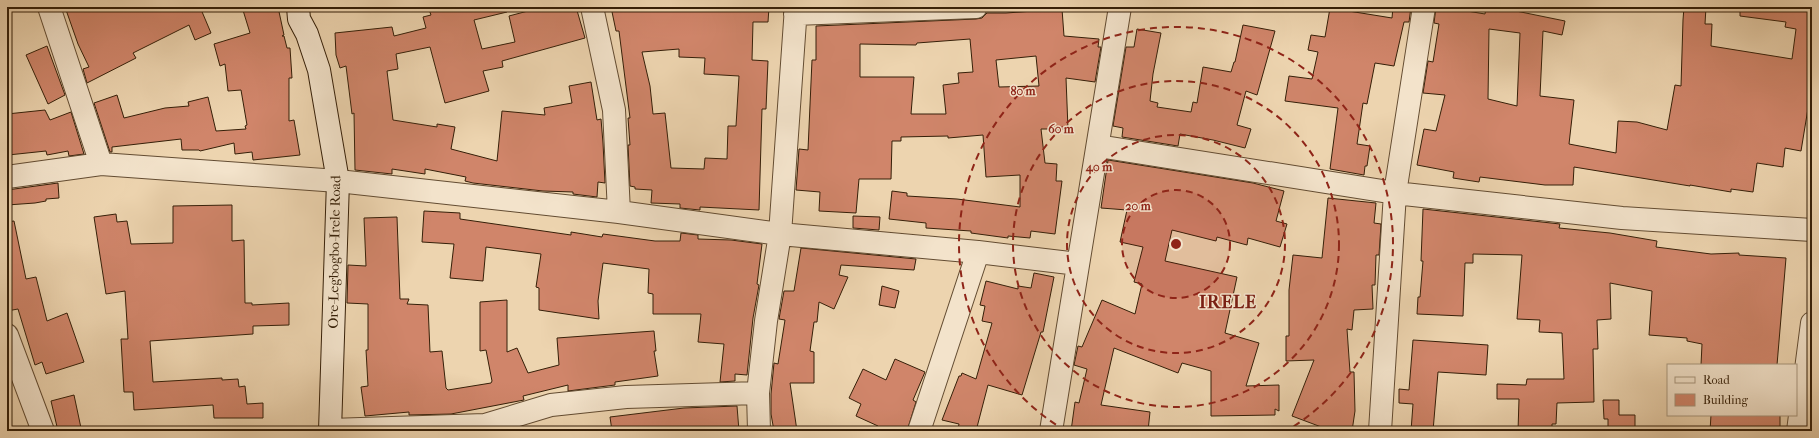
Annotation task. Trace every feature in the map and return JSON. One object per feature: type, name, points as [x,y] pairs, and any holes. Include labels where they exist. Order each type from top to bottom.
[{"type":"street","points":[[49,7],[101,164]]},
{"type":"street","name":"Ore-Legbogbo-Irele Road","points":[[298,7],[299,19],[307,34],[319,70],[338,181],[330,430]]},
{"type":"street","points":[[592,7],[614,110],[619,212]]},
{"type":"street","points":[[759,431],[758,393],[766,321],[780,234],[796,10],[976,7]]},
{"type":"street","points":[[1051,431],[1120,7]]},
{"type":"street","points":[[1380,431],[1395,193],[1424,7]]},
{"type":"street","points":[[1098,146],[1395,193],[1622,218],[1812,230]]},
{"type":"street","points":[[7,177],[101,164],[338,181],[619,212],[780,234],[978,252],[1078,264]]},
{"type":"street","points":[[919,431],[978,252]]},
{"type":"street","points":[[1798,431],[1812,323]]},
{"type":"street","points":[[7,335],[43,431]]},
{"type":"street","points":[[330,430],[485,425],[551,405],[626,397],[758,393]]},
{"type":"building","points":[[65,7],[200,7],[211,33],[195,40],[189,25],[133,53],[136,58],[87,83],[83,69],[89,67],[78,44]]},
{"type":"building","points":[[242,7],[278,7],[284,35],[282,36],[284,36],[287,48],[290,48],[292,78],[289,78],[289,121],[294,120],[300,155],[253,160],[252,152],[235,154],[234,143],[200,151],[182,150],[181,139],[112,147],[112,152],[110,152],[94,103],[117,95],[124,118],[165,108],[189,106],[188,102],[208,97],[216,131],[246,129],[245,126],[247,125],[241,90],[228,91],[225,64],[220,66],[214,44],[250,33]]},
{"type":"building","points":[[428,7],[507,7],[507,12],[474,20],[482,49],[515,42],[509,16],[543,7],[576,7],[585,38],[502,61],[503,67],[483,71],[489,91],[445,103],[430,47],[396,54],[398,69],[387,71],[393,120],[437,127],[437,124],[455,127],[451,149],[497,161],[502,111],[545,115],[544,108],[572,103],[569,86],[591,82],[597,120],[601,119],[603,143],[605,183],[598,182],[597,197],[573,194],[573,192],[543,191],[473,183],[465,181],[466,177],[425,169],[425,174],[392,169],[392,174],[355,170],[354,113],[352,114],[346,66],[340,68],[336,55],[335,33],[392,27],[394,36],[426,28],[423,17],[431,15]]},
{"type":"building","points":[[611,7],[769,7],[768,22],[753,22],[752,60],[768,61],[766,109],[762,109],[759,210],[700,207],[700,210],[680,208],[680,204],[651,203],[652,190],[635,189],[635,187],[630,186],[628,145],[630,145],[628,118],[630,118],[619,31],[616,31]],"holes":[[[679,49],[679,57],[705,58],[704,74],[739,76],[736,126],[728,126],[727,159],[705,158],[704,169],[671,168],[665,113],[653,114],[650,86],[642,52]]]},
{"type":"building","points":[[1393,7],[1411,7],[1409,22],[1404,22],[1394,66],[1375,63],[1367,104],[1363,103],[1357,144],[1370,146],[1364,175],[1330,169],[1338,108],[1285,101],[1289,76],[1312,79],[1318,52],[1308,50],[1311,35],[1325,37],[1330,8],[1392,18]]},
{"type":"building","points":[[1436,7],[1455,7],[1455,9],[1485,14],[1486,7],[1516,7],[1516,11],[1565,21],[1562,35],[1543,31],[1540,96],[1574,100],[1569,144],[1616,153],[1618,121],[1637,122],[1667,130],[1675,85],[1681,86],[1684,7],[1706,7],[1705,24],[1712,24],[1711,46],[1792,59],[1796,29],[1785,27],[1786,22],[1740,16],[1740,7],[1812,7],[1812,84],[1801,151],[1785,148],[1783,167],[1757,163],[1753,192],[1731,189],[1731,192],[1574,167],[1573,185],[1545,185],[1480,177],[1479,182],[1453,178],[1454,172],[1417,165],[1424,129],[1436,131],[1445,95],[1423,93],[1428,61],[1433,62],[1439,24],[1434,23]],"holes":[[[1489,29],[1520,33],[1517,106],[1488,99]]]},
{"type":"building","points":[[1062,9],[1064,36],[1099,39],[1098,47],[1101,47],[1095,82],[1066,78],[1068,129],[1041,129],[1045,163],[1057,164],[1056,181],[1062,181],[1055,234],[1031,231],[1030,238],[1008,236],[1008,238],[971,233],[971,231],[926,228],[926,223],[889,219],[892,191],[907,193],[907,196],[957,199],[1020,207],[1020,175],[986,177],[983,135],[948,138],[948,136],[901,137],[901,141],[892,141],[891,179],[859,179],[856,213],[819,211],[820,192],[796,190],[799,149],[808,150],[812,60],[816,60],[816,26],[976,19],[982,18],[987,13]],"holes":[[[970,39],[973,72],[958,73],[959,83],[943,85],[946,114],[911,114],[914,77],[860,77],[860,44],[916,45],[917,43]],[[1036,56],[1039,86],[999,87],[996,60]]]},
{"type":"building","points":[[1243,25],[1275,31],[1257,95],[1246,91],[1237,125],[1251,129],[1245,148],[1180,134],[1178,146],[1122,137],[1123,128],[1113,126],[1126,47],[1134,47],[1137,29],[1161,33],[1153,74],[1150,101],[1158,103],[1157,107],[1191,112],[1193,102],[1197,103],[1203,67],[1231,72],[1235,62]]},
{"type":"building","points":[[47,46],[65,95],[48,104],[26,55]]},
{"type":"building","points":[[45,110],[50,120],[71,112],[84,154],[69,156],[68,151],[47,155],[46,151],[8,155],[7,114]]},
{"type":"building","points":[[1108,160],[1253,183],[1284,191],[1276,221],[1287,224],[1280,247],[1248,238],[1247,245],[1217,237],[1216,241],[1172,230],[1165,261],[1237,277],[1225,333],[1259,343],[1246,386],[1279,385],[1279,411],[1275,409],[1275,415],[1211,416],[1211,371],[1182,363],[1178,373],[1114,348],[1101,405],[1150,412],[1148,431],[1071,431],[1075,402],[1079,403],[1087,369],[1074,365],[1078,346],[1082,347],[1102,300],[1135,314],[1142,284],[1134,282],[1143,247],[1120,242],[1127,210],[1101,208]]},
{"type":"building","points":[[58,183],[59,198],[46,199],[46,201],[35,203],[7,205],[7,190]]},
{"type":"building","points":[[1328,198],[1376,203],[1374,223],[1381,224],[1379,255],[1376,255],[1375,285],[1372,285],[1373,309],[1354,310],[1352,330],[1347,329],[1350,372],[1354,372],[1355,411],[1352,431],[1332,431],[1292,416],[1314,360],[1286,361],[1286,336],[1289,336],[1289,290],[1293,255],[1322,258]]},
{"type":"building","points":[[232,205],[232,241],[244,240],[245,303],[252,303],[252,305],[289,303],[289,325],[253,326],[253,334],[150,341],[153,382],[222,378],[222,380],[238,379],[239,387],[245,386],[247,404],[263,403],[263,418],[214,418],[213,405],[134,410],[133,392],[124,392],[121,339],[128,339],[125,291],[106,294],[94,217],[116,214],[117,222],[127,221],[131,244],[173,243],[173,206]]},
{"type":"building","points":[[1423,209],[1560,224],[1559,228],[1610,233],[1657,241],[1656,247],[1711,254],[1739,253],[1739,255],[1786,258],[1777,364],[1701,364],[1702,344],[1687,341],[1687,338],[1649,335],[1652,291],[1610,283],[1611,319],[1597,320],[1598,349],[1593,349],[1594,402],[1557,403],[1556,424],[1552,424],[1552,431],[1518,431],[1519,399],[1497,399],[1497,384],[1526,385],[1527,379],[1564,379],[1562,333],[1539,332],[1540,320],[1517,319],[1522,255],[1473,254],[1473,263],[1465,263],[1463,316],[1417,314],[1423,261],[1421,261]]},
{"type":"building","points":[[424,211],[460,213],[460,219],[571,235],[571,232],[602,237],[603,234],[655,241],[680,241],[681,233],[698,235],[698,239],[731,240],[762,244],[757,284],[759,285],[753,318],[747,375],[735,374],[735,381],[720,382],[724,344],[698,342],[701,314],[653,314],[653,294],[648,293],[649,269],[603,263],[598,301],[599,319],[539,310],[539,288],[536,287],[541,254],[486,247],[483,281],[450,278],[454,244],[422,242]]},
{"type":"building","points":[[853,216],[880,217],[879,230],[853,228]]},
{"type":"building","points":[[397,217],[400,299],[409,299],[407,304],[428,305],[430,352],[442,351],[446,388],[448,390],[491,383],[492,381],[486,350],[480,351],[480,302],[507,300],[507,352],[517,348],[528,373],[559,365],[557,338],[654,331],[656,351],[654,351],[658,376],[615,382],[615,385],[568,391],[568,385],[523,396],[524,400],[451,414],[409,415],[409,412],[365,416],[361,387],[368,386],[366,350],[368,350],[368,304],[347,303],[348,265],[366,266],[364,218]]},
{"type":"building","points":[[14,221],[26,279],[36,277],[47,321],[67,313],[84,362],[46,374],[42,362],[35,365],[18,309],[7,311],[7,222]]},
{"type":"building","points":[[801,248],[916,259],[914,270],[841,265],[839,275],[848,277],[834,309],[819,302],[817,322],[814,322],[810,351],[814,352],[814,383],[790,383],[797,431],[774,431],[771,414],[771,394],[774,363],[778,364],[785,320],[779,319],[784,291],[794,291]]},
{"type":"building","points":[[1034,273],[1054,277],[1043,332],[1041,332],[1022,395],[988,385],[976,431],[958,429],[959,424],[942,420],[959,376],[961,376],[962,373],[976,379],[992,323],[982,321],[985,306],[980,305],[986,281],[1018,289],[1018,286],[1031,288]]},
{"type":"building","points":[[882,286],[899,291],[895,308],[879,305]]},
{"type":"building","points":[[1413,340],[1488,345],[1486,375],[1438,372],[1433,431],[1411,431],[1413,404],[1399,403],[1399,389],[1409,390]]},
{"type":"building","points":[[895,359],[925,372],[913,400],[916,402],[907,431],[876,431],[878,426],[856,416],[861,404],[849,398],[863,369],[886,380]]},
{"type":"building","points":[[74,395],[81,428],[70,431],[58,431],[51,401]]},
{"type":"building","points":[[1603,400],[1619,400],[1619,415],[1635,415],[1635,431],[1608,431],[1608,419],[1604,419]]},
{"type":"building","points":[[737,406],[739,431],[612,431],[610,417],[684,408]]},
{"type":"building","points":[[1711,416],[1780,416],[1780,431],[1710,431]]},
{"type":"district","name":"IRELE","points":[[1228,302]]}]
